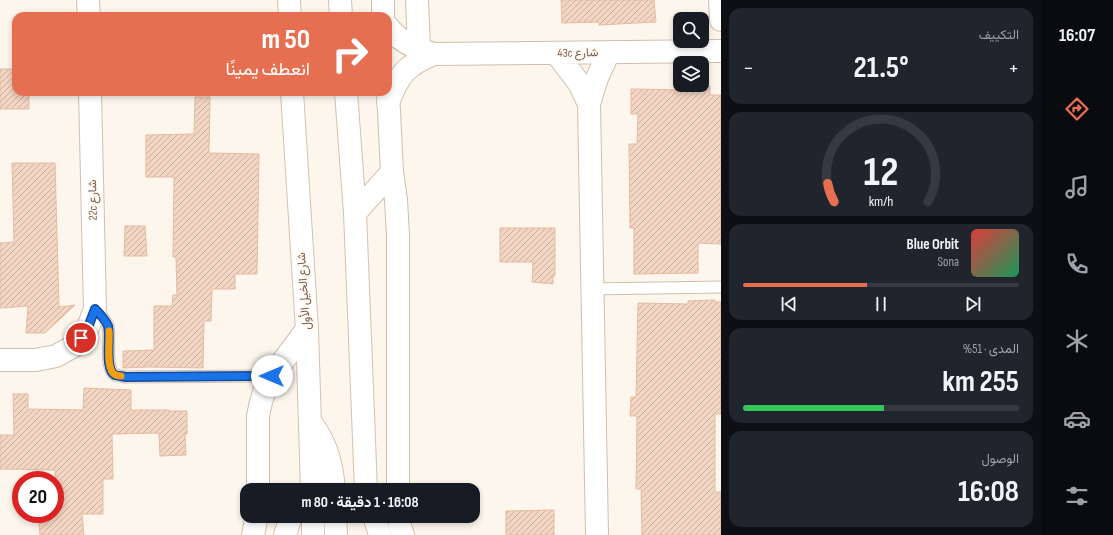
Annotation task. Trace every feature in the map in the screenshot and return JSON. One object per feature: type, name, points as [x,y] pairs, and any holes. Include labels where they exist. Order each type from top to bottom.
[{"type":"street","points":[[88,0],[89,12]]},
{"type":"street","points":[[289,0],[290,12]]},
{"type":"street","points":[[340,0],[341,12]]},
{"type":"street","points":[[382,0],[383,12]]},
{"type":"street","points":[[417,0],[427,52]]},
{"type":"street","points":[[720,0],[721,20]]},
{"type":"street","name":"43c شارع","points":[[392,32],[405,43],[427,52],[556,53],[721,51]]},
{"type":"street","name":"43c شارع","points":[[392,90],[404,71],[418,61],[427,52]]},
{"type":"street","points":[[597,535],[589,104],[609,52]]},
{"type":"street","points":[[556,53],[579,83],[589,104]]},
{"type":"street","name":"22c شارع","points":[[90,96],[95,309]]},
{"type":"street","name":"شارع الخيل الأول","points":[[292,96],[307,329],[312,483]]},
{"type":"street","points":[[346,96],[355,213],[366,483]]},
{"type":"street","points":[[388,98],[392,172],[396,200],[398,235],[398,483]]},
{"type":"street","points":[[355,213],[392,172]]},
{"type":"street","points":[[0,360],[36,360],[56,356],[74,346],[79,340],[87,330],[95,309]]},
{"type":"street","points":[[258,483],[258,416],[265,389],[272,376],[307,329]]},
{"type":"street","points":[[310,421],[326,447],[331,462],[333,483]]},
{"type":"street","points":[[301,483],[311,451]]},
{"type":"street","points":[[253,535],[256,523]]},
{"type":"street","points":[[285,535],[289,523]]},
{"type":"street","points":[[313,523],[313,535]]},
{"type":"street","points":[[335,523],[336,535]]},
{"type":"street","points":[[366,523],[366,535]]},
{"type":"street","points":[[376,523],[380,535]]},
{"type":"street","points":[[400,523],[403,535]]},
{"type":"lane","points":[[592,289],[721,287]]},
{"type":"lane","points":[[95,309],[107,325],[109,332],[109,364],[111,372],[116,375],[125,377],[272,376]]},
{"type":"building","points":[[561,0],[654,0],[656,22],[599,25],[599,22],[562,23]]},
{"type":"building","points":[[0,69],[12,69],[12,96],[29,96],[29,109],[0,109]]},
{"type":"building","points":[[710,86],[710,95],[721,95],[721,244],[698,243],[698,273],[634,274],[634,228],[630,228],[629,144],[637,144],[638,114],[631,114],[631,89],[673,90],[673,92],[709,92]]},
{"type":"building","points":[[195,97],[210,97],[209,153],[259,154],[257,274],[235,274],[235,289],[212,289],[211,321],[204,321],[203,368],[123,368],[123,351],[154,350],[154,306],[172,306],[173,295],[177,295],[176,257],[173,257],[174,177],[146,177],[146,135],[194,134]]},
{"type":"building","points":[[12,163],[55,163],[59,307],[75,305],[45,333],[26,333],[28,306],[0,308],[0,243],[14,242]]},
{"type":"building","points":[[125,226],[145,226],[147,256],[124,256]]},
{"type":"building","points":[[500,228],[555,228],[555,276],[553,276],[553,284],[532,282],[533,262],[500,262]]},
{"type":"building","points":[[715,300],[715,302],[721,302],[721,414],[715,414],[715,492],[721,492],[721,535],[642,535],[641,489],[636,489],[637,416],[630,416],[631,397],[636,397],[638,303],[688,304],[688,301]]},
{"type":"building","points":[[84,388],[131,390],[131,410],[187,411],[187,434],[185,434],[186,455],[160,456],[159,433],[112,434],[113,479],[103,479],[103,514],[82,514],[84,535],[40,535],[39,523],[64,523],[64,471],[0,469],[0,435],[14,435],[13,394],[28,394],[28,409],[83,410]]},
{"type":"building","points":[[554,510],[554,535],[506,535],[506,511]]},
{"type":"slow traffic","points":[[109,331],[109,364],[111,372],[121,376]]},
{"type":"route","points":[[81,338],[87,330],[95,309],[107,325],[109,332],[109,364],[111,372],[116,375],[125,377],[272,376]]}]
